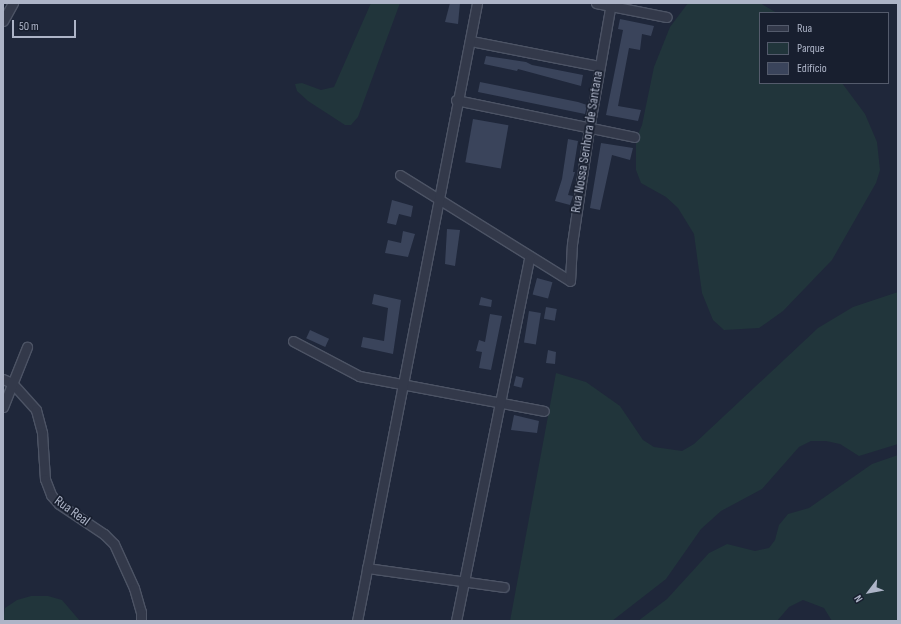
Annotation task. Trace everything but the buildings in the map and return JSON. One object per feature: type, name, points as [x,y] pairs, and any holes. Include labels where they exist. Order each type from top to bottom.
[{"type":"street","points":[[3,21],[12,3]]},
{"type":"street","points":[[357,621],[439,200],[456,100],[471,41],[477,3]]},
{"type":"street","points":[[596,3],[667,17]]},
{"type":"street","name":"Rua Nossa Senhora de Santana","points":[[529,258],[570,281],[572,244],[589,129],[611,5]]},
{"type":"street","points":[[471,41],[599,66]]},
{"type":"street","points":[[456,100],[589,129],[634,137]]},
{"type":"street","points":[[400,175],[529,258],[456,621]]},
{"type":"street","points":[[293,341],[359,376],[544,412]]},
{"type":"street","points":[[3,407],[27,347]]},
{"type":"street","name":"Rua Real","points":[[3,378],[12,383],[36,410],[42,433],[45,479],[50,495],[59,504],[104,534],[114,544],[134,588],[141,612],[141,621]]},
{"type":"street","points":[[368,568],[504,588]]},
{"type":"green space","points":[[371,3],[400,3],[358,117],[351,125],[345,125],[308,101],[297,91],[295,84],[302,83],[321,90],[334,87]]},
{"type":"green space","points":[[688,3],[760,3],[775,12],[759,12],[759,84],[843,84],[865,114],[877,142],[880,170],[876,183],[832,260],[783,311],[759,328],[724,330],[713,320],[702,293],[694,234],[678,208],[666,197],[641,183],[636,170],[636,139],[642,125],[654,67],[670,27]]},
{"type":"green space","points":[[898,292],[898,444],[859,456],[840,444],[826,441],[811,441],[799,447],[762,489],[721,511],[701,529],[666,579],[612,621],[510,621],[556,373],[586,382],[620,406],[643,440],[654,447],[682,451],[694,444],[818,328],[853,307]]},
{"type":"green space","points":[[898,455],[898,621],[832,621],[824,608],[803,600],[789,607],[777,621],[638,621],[667,599],[709,553],[727,544],[755,551],[769,548],[775,540],[779,525],[788,514],[809,508],[872,464]]},
{"type":"green space","points":[[31,596],[48,596],[62,600],[80,621],[3,621],[5,608],[17,600]]}]
